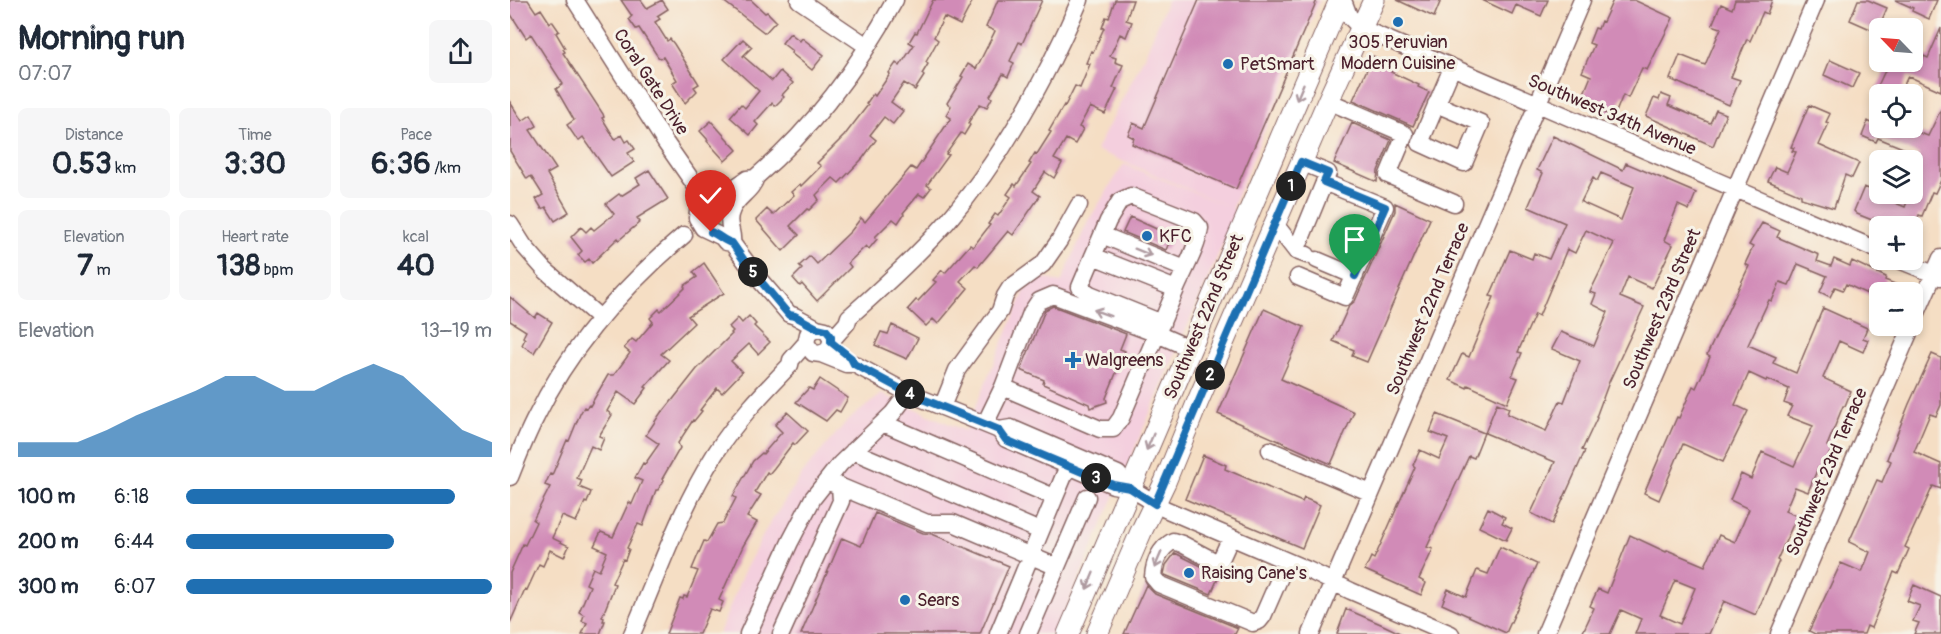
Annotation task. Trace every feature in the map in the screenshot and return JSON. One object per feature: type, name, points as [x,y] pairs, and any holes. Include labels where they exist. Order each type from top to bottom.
[{"type":"main road","name":"Southwest 22nd Street","points":[[1068,634],[1341,0]]},
{"type":"main road","name":"Southwest 22nd Street","points":[[1097,634],[1301,162],[1374,0]]},
{"type":"street","name":"Coral Gate Drive","points":[[575,0],[695,185]]},
{"type":"street","points":[[798,0],[867,46]]},
{"type":"street","points":[[732,243],[733,237],[729,227],[734,206],[753,186],[756,177],[781,154],[833,95],[896,0]]},
{"type":"street","points":[[632,634],[692,497],[709,464],[725,440],[790,365],[790,360],[819,341],[842,318],[849,317],[917,254],[945,224],[975,186],[1039,85],[1080,0]]},
{"type":"street","points":[[1341,0],[1349,16],[1360,28]]},
{"type":"street","name":"Southwest 22nd Terrace","points":[[1311,634],[1582,0]]},
{"type":"street","name":"Southwest 23rd Street","points":[[1545,634],[1816,0]]},
{"type":"street","name":"Southwest 34th Avenue","points":[[1360,28],[1869,246]]},
{"type":"street","points":[[1436,104],[1452,68]]},
{"type":"street","points":[[1328,101],[1405,135],[1388,175],[1454,202]]},
{"type":"street","points":[[1298,277],[1345,297],[1385,207],[1301,162]]},
{"type":"street","points":[[756,177],[747,179],[731,190],[710,194],[702,201],[698,210],[698,221],[703,228],[722,237],[726,242],[732,243],[789,315],[790,322],[819,341],[846,364],[854,364],[908,393],[942,407],[992,427],[1011,428],[1118,474],[1130,488],[1155,504],[1451,634]]},
{"type":"street","points":[[1326,177],[1390,197]]},
{"type":"street","points":[[1307,255],[1326,177]]},
{"type":"street","points":[[1003,387],[1100,429],[1113,429],[1121,418],[1159,329],[1176,289],[1199,237],[1200,228],[1194,222],[1131,196],[1119,201],[1080,287],[1159,329],[1190,348]]},
{"type":"street","points":[[942,407],[957,370],[1000,312],[1010,288],[1043,264],[1079,205]]},
{"type":"street","points":[[510,224],[524,246],[544,270],[600,318]]},
{"type":"street","points":[[1275,224],[1307,255],[1355,276]]},
{"type":"street","points":[[510,477],[544,401],[600,318],[684,235]]},
{"type":"street","points":[[1102,235],[1185,269]]},
{"type":"street","points":[[1093,256],[1176,289]]},
{"type":"street","name":"Southwest 23rd Terrace","points":[[1923,303],[1937,275],[1941,258]]},
{"type":"street","points":[[1923,269],[1937,275]]},
{"type":"street","points":[[992,427],[1003,387],[1031,313],[1039,302],[1053,295],[1159,329]]},
{"type":"street","name":"Southwest 23rd Terrace","points":[[1779,634],[1907,336]]},
{"type":"street","points":[[748,634],[813,498],[834,484],[854,451],[893,413],[908,393]]},
{"type":"street","points":[[883,423],[1054,497]]},
{"type":"street","points":[[992,427],[1006,440],[1113,485],[1130,488]]},
{"type":"street","points":[[1270,450],[1371,493]]},
{"type":"street","points":[[854,451],[1040,531]]},
{"type":"street","points":[[998,634],[1068,466]]},
{"type":"street","points":[[834,484],[927,523],[953,523],[1057,567]]},
{"type":"street","points":[[781,634],[841,501],[834,484]]},
{"type":"street","points":[[1028,634],[1087,497]]},
{"type":"street","points":[[1232,537],[1221,559],[1216,562],[1182,544],[1173,541],[1165,545],[1154,569],[1153,577],[1159,584],[1253,623],[1259,621],[1263,616],[1287,561]]},
{"type":"shaded area","points":[[1167,0],[1320,0],[1232,208],[1237,211],[1055,634],[719,634],[743,573],[767,528],[805,470],[847,421],[882,394],[965,431],[1025,290],[1040,276],[1061,283],[1088,221],[1124,164],[1230,207],[1096,150],[1146,53]]},
{"type":"green space","points":[[717,201],[726,201],[720,226],[709,221],[706,214],[709,207]]},
{"type":"building","points":[[510,0],[528,0],[536,12],[541,9],[550,23],[552,21],[559,31],[556,33],[565,48],[563,53],[603,114],[602,118],[615,139],[622,135],[626,142],[629,140],[635,149],[628,153],[634,162],[611,177],[583,137],[578,141],[567,125],[574,120],[556,89],[563,84],[531,34],[526,38],[510,13]]},
{"type":"building","points":[[621,0],[641,0],[647,8],[662,0],[668,9],[657,16],[660,19],[655,22],[667,41],[670,39],[674,44],[699,84],[694,87],[697,91],[685,103],[672,83],[677,80],[663,57],[658,57],[639,28],[636,29],[629,19],[632,16]]},
{"type":"building","points":[[722,0],[751,0],[776,21],[765,33]]},
{"type":"building","points":[[933,0],[973,0],[960,25],[944,17],[934,37],[938,40],[926,62],[928,64],[922,74],[924,76],[915,90],[904,83],[891,102],[903,111],[893,124],[884,117],[870,135],[876,140],[863,158],[839,183],[833,178],[816,195],[819,200],[790,226],[799,235],[783,251],[756,220],[767,209],[773,215],[794,195],[791,192],[800,184],[801,186],[821,166],[817,163],[844,136],[868,105],[866,104],[873,94],[875,96],[896,63],[900,66],[914,45],[909,42],[915,32],[917,33]]},
{"type":"building","points":[[998,0],[1042,0],[1022,44],[1019,42],[1010,61],[1014,63],[1008,77],[1003,74],[990,96],[992,98],[987,107],[980,104],[968,123],[970,125],[964,135],[961,133],[946,154],[949,155],[927,185],[931,188],[924,197],[919,194],[903,213],[898,223],[893,219],[875,237],[877,239],[869,249],[866,246],[848,263],[851,267],[817,301],[802,284],[800,286],[793,278],[802,269],[799,266],[810,256],[817,264],[861,218],[865,222],[911,167],[916,170],[951,118],[946,115],[951,106],[947,103],[963,77],[961,76],[968,64],[976,69],[995,31],[986,27]]},
{"type":"building","points":[[1115,0],[1133,0],[1126,20],[1132,22],[1126,37],[1120,34],[1110,56],[1116,58],[1115,62],[1123,65],[1113,88],[1117,89],[1105,114],[1090,107],[1079,127],[1083,129],[1075,144],[1066,139],[1054,159],[1062,163],[1054,178],[1045,172],[1033,191],[1040,196],[1013,235],[1008,231],[978,267],[975,265],[960,281],[968,288],[938,324],[933,319],[926,326],[908,309],[936,282],[933,280],[942,270],[945,273],[970,245],[973,247],[990,225],[988,224],[995,214],[998,216],[1011,197],[1007,194],[1014,184],[1016,186],[1031,164],[1029,163],[1051,132],[1049,131],[1075,86],[1080,88],[1090,64],[1086,63],[1104,28],[1102,28],[1106,17],[1109,18]]},
{"type":"building","points":[[1199,0],[1317,0],[1236,189],[1132,144],[1134,138],[1128,135],[1133,123],[1144,128]]},
{"type":"building","points":[[1397,0],[1441,0],[1434,17]]},
{"type":"building","points":[[1482,0],[1548,0],[1541,16],[1516,5],[1512,14]]},
{"type":"building","points":[[1613,0],[1634,0],[1673,18],[1647,70],[1642,68],[1628,98],[1623,95],[1614,117],[1580,103],[1591,76],[1582,72],[1594,45],[1589,43],[1595,28],[1598,29],[1601,21],[1603,22]]},
{"type":"building","points":[[1735,0],[1772,0],[1767,14],[1763,12],[1750,41],[1747,39],[1731,77],[1740,80],[1729,105],[1670,79],[1680,55],[1705,65],[1721,28],[1712,25],[1721,4],[1732,9]]},
{"type":"building","points":[[1858,0],[1868,0],[1887,8],[1883,18],[1869,18],[1869,28],[1850,20]]},
{"type":"building","points":[[1895,0],[1937,0],[1929,19]]},
{"type":"building","points":[[1941,28],[1941,91],[1908,76],[1904,84],[1879,84],[1884,72],[1923,72],[1924,56],[1928,58]]},
{"type":"building","points":[[790,33],[800,41],[802,38],[824,55],[812,70],[782,43]]},
{"type":"building","points":[[743,39],[752,47],[743,56],[772,81],[780,71],[793,83],[782,95],[784,97],[775,106],[772,103],[755,122],[758,125],[750,135],[730,117],[741,104],[745,108],[759,91],[724,59]]},
{"type":"building","points":[[1373,56],[1393,66],[1391,72],[1429,92],[1413,126],[1353,100]]},
{"type":"building","points":[[1830,60],[1859,73],[1852,88],[1824,75]]},
{"type":"building","points":[[1661,94],[1671,98],[1668,105],[1710,123],[1716,110],[1726,114],[1713,146],[1646,116],[1654,98],[1659,100]]},
{"type":"building","points":[[510,102],[522,121],[531,115],[537,126],[530,130],[556,169],[547,174],[569,212],[555,221],[546,207],[542,209],[536,199],[543,195],[531,176],[527,179],[510,151]]},
{"type":"building","points":[[1809,105],[1830,114],[1826,122],[1829,123],[1819,145],[1859,163],[1852,178],[1845,175],[1834,208],[1801,198],[1801,195],[1768,181],[1775,167],[1787,172],[1796,152],[1792,151],[1794,148],[1791,147]]},
{"type":"building","points":[[1941,109],[1941,180],[1935,193],[1932,192],[1922,216],[1869,216],[1869,219],[1857,214],[1854,211],[1864,187],[1869,189],[1869,204],[1898,204],[1905,207],[1906,204],[1923,204],[1923,150],[1908,150],[1878,138],[1923,138],[1923,134],[1928,136]]},
{"type":"building","points":[[711,121],[737,150],[725,161],[700,131]]},
{"type":"building","points":[[1868,121],[1869,138],[1878,138],[1876,142],[1862,136]]},
{"type":"building","points":[[1352,123],[1391,140],[1378,171],[1377,182],[1334,163]]},
{"type":"building","points":[[1553,136],[1623,170],[1626,163],[1696,193],[1689,210],[1678,205],[1664,240],[1673,245],[1652,288],[1628,277],[1620,297],[1644,307],[1609,382],[1597,418],[1582,450],[1585,451],[1552,524],[1531,513],[1555,462],[1485,433],[1497,403],[1509,408],[1507,414],[1546,431],[1560,401],[1564,402],[1580,361],[1552,349],[1561,332],[1594,346],[1608,312],[1592,304],[1596,294],[1590,292],[1614,243],[1586,230],[1575,253],[1567,249],[1539,316],[1535,314],[1518,352],[1522,353],[1512,376],[1518,378],[1507,403],[1468,385],[1467,388],[1450,380],[1462,354],[1469,357],[1494,297],[1490,296],[1510,250],[1532,259],[1534,253],[1549,259],[1565,223],[1528,207],[1543,173],[1537,170]],"holes":[[[1601,173],[1634,187],[1621,220],[1581,202],[1593,178],[1597,181]]]},
{"type":"building","points":[[649,170],[668,199],[637,218],[640,222],[619,240],[618,238],[592,263],[589,259],[585,262],[578,255],[582,251],[571,237],[581,227],[586,232],[591,227],[594,230],[614,214],[606,204],[619,194],[621,196],[640,184],[636,178]]},
{"type":"building","points":[[1395,203],[1430,219],[1367,362],[1352,356],[1354,350],[1333,341],[1349,306],[1355,301],[1364,281],[1395,211]]},
{"type":"building","name":"KFC","points":[[1130,217],[1172,236],[1166,250],[1123,232]]},
{"type":"building","points":[[1762,223],[1780,231],[1777,237],[1819,255],[1817,261],[1831,266],[1834,259],[1850,266],[1852,261],[1886,277],[1885,280],[1890,282],[1869,282],[1869,295],[1846,284],[1843,290],[1835,287],[1830,297],[1820,292],[1827,276],[1798,264],[1789,285],[1780,282],[1748,345],[1776,357],[1773,363],[1796,373],[1823,308],[1867,328],[1863,338],[1868,340],[1863,352],[1839,341],[1823,378],[1851,391],[1827,446],[1832,449],[1821,469],[1818,468],[1808,492],[1795,487],[1785,511],[1797,516],[1756,615],[1724,601],[1709,634],[1635,634],[1641,619],[1621,610],[1610,634],[1582,634],[1594,608],[1590,606],[1598,589],[1607,593],[1630,535],[1666,552],[1667,550],[1705,566],[1719,535],[1735,542],[1749,509],[1730,500],[1741,474],[1751,479],[1762,452],[1794,466],[1813,426],[1787,416],[1792,406],[1784,403],[1789,389],[1749,373],[1735,405],[1748,411],[1723,462],[1683,444],[1659,500],[1644,493],[1677,417],[1679,418],[1693,386],[1696,388],[1710,357],[1707,355],[1749,266],[1745,264],[1753,247],[1749,245]],"holes":[[[1675,580],[1695,588],[1680,624],[1660,615]]]},
{"type":"building","points":[[704,263],[724,293],[688,316],[694,323],[661,354],[669,360],[645,387],[647,388],[635,404],[618,392],[607,411],[612,415],[599,436],[604,438],[599,450],[591,446],[577,478],[582,480],[579,487],[591,492],[587,503],[585,502],[576,522],[562,516],[552,538],[569,546],[564,557],[550,550],[543,566],[539,564],[527,590],[525,589],[510,623],[510,573],[536,522],[533,520],[550,487],[545,485],[550,474],[552,475],[567,440],[569,441],[580,414],[584,407],[590,406],[608,375],[614,375],[630,353],[624,348],[632,339],[636,342],[653,322],[650,318],[659,309],[661,311],[685,288],[684,286],[697,277],[693,272]]},
{"type":"building","points":[[510,297],[535,318],[538,313],[552,322],[534,353],[522,345],[526,331],[510,321]]},
{"type":"building","name":"Walgreens","points":[[1053,306],[1126,334],[1120,349],[1125,351],[1106,398],[1107,402],[1090,408],[1089,404],[1043,384],[1044,380],[1021,370],[1045,310]]},
{"type":"building","points":[[1264,309],[1304,327],[1281,379],[1354,412],[1331,464],[1218,414]]},
{"type":"building","points":[[749,316],[756,324],[754,326],[770,342],[758,354],[749,344],[731,361],[742,372],[722,393],[717,388],[678,443],[680,448],[662,479],[664,480],[656,490],[643,526],[638,524],[627,548],[629,549],[625,560],[623,559],[612,583],[615,584],[602,617],[605,621],[600,634],[582,634],[587,623],[582,621],[584,615],[579,612],[590,586],[586,584],[593,568],[599,571],[607,552],[594,546],[601,532],[613,537],[629,502],[632,504],[642,481],[635,478],[643,463],[645,464],[659,444],[646,435],[662,411],[697,369],[732,334],[733,331],[729,327],[738,318],[742,323]]},
{"type":"building","points":[[892,325],[918,338],[907,359],[875,345],[881,332],[888,334]]},
{"type":"building","points":[[1932,354],[1941,358],[1941,405],[1936,416],[1930,414],[1914,452],[1941,464],[1941,489],[1933,486],[1905,547],[1909,549],[1898,574],[1894,572],[1871,628],[1867,626],[1864,634],[1815,634],[1809,631],[1841,563],[1862,572],[1870,552],[1849,542],[1877,480],[1882,482],[1891,461],[1887,459]]},
{"type":"building","points":[[820,379],[848,398],[840,412],[836,410],[826,421],[796,402],[809,388],[813,390]]},
{"type":"building","points":[[787,412],[808,431],[795,445],[793,443],[769,474],[767,472],[755,492],[761,495],[747,517],[757,522],[743,546],[719,600],[723,602],[719,612],[710,609],[699,634],[666,634],[680,598],[687,597],[698,571],[692,569],[704,541],[707,542],[717,524],[723,523],[736,498],[733,496],[753,461],[763,454],[782,432],[775,425]]},
{"type":"building","points":[[1437,414],[1484,433],[1474,458],[1469,456],[1427,547],[1433,549],[1419,579],[1426,583],[1421,595],[1365,570],[1371,557],[1374,559],[1415,467],[1413,465],[1420,450],[1439,459],[1448,439],[1430,432]]},
{"type":"building","points":[[1203,455],[1226,465],[1225,469],[1302,502],[1304,498],[1320,505],[1302,548],[1185,499]]},
{"type":"building","points":[[1488,508],[1505,517],[1502,523],[1512,528],[1506,540],[1479,527]]},
{"type":"building","name":"Sears","points":[[875,513],[1009,566],[980,634],[801,634],[842,538],[861,546]]},
{"type":"building","points":[[1500,547],[1537,564],[1506,633],[1442,604],[1448,589],[1466,597],[1477,570],[1488,574]]},
{"type":"building","name":"Raising Cane's","points":[[1175,553],[1211,571],[1221,571],[1211,594],[1164,574],[1166,565]]},
{"type":"building","points":[[1146,585],[1155,594],[1238,628],[1235,634],[1124,634]]},
{"type":"building","points":[[1914,585],[1941,597],[1941,634],[1914,634],[1919,623],[1913,621],[1920,606],[1907,601]]},
{"type":"building","points":[[1346,609],[1383,625],[1402,634],[1337,634]]},
{"type":"place","name":"305 Peruvian Modern Cuisine","points":[[1398,22]]},
{"type":"place","name":"PetSmart","points":[[1228,64]]},
{"type":"place","name":"KFC","points":[[1147,236]]},
{"type":"place","name":"Walgreens","points":[[1073,360]]},
{"type":"place","name":"Raising Cane's","points":[[1189,573]]},
{"type":"place","name":"Sears","points":[[905,600]]},
{"type":"route","points":[[711,232],[722,237],[726,242],[732,243],[770,294],[789,315],[826,330],[831,336],[831,342],[851,358],[854,364],[908,393],[999,430],[1006,440],[1113,485],[1130,488],[1155,504],[1301,162],[1328,173],[1324,182],[1385,207],[1355,276]]}]
